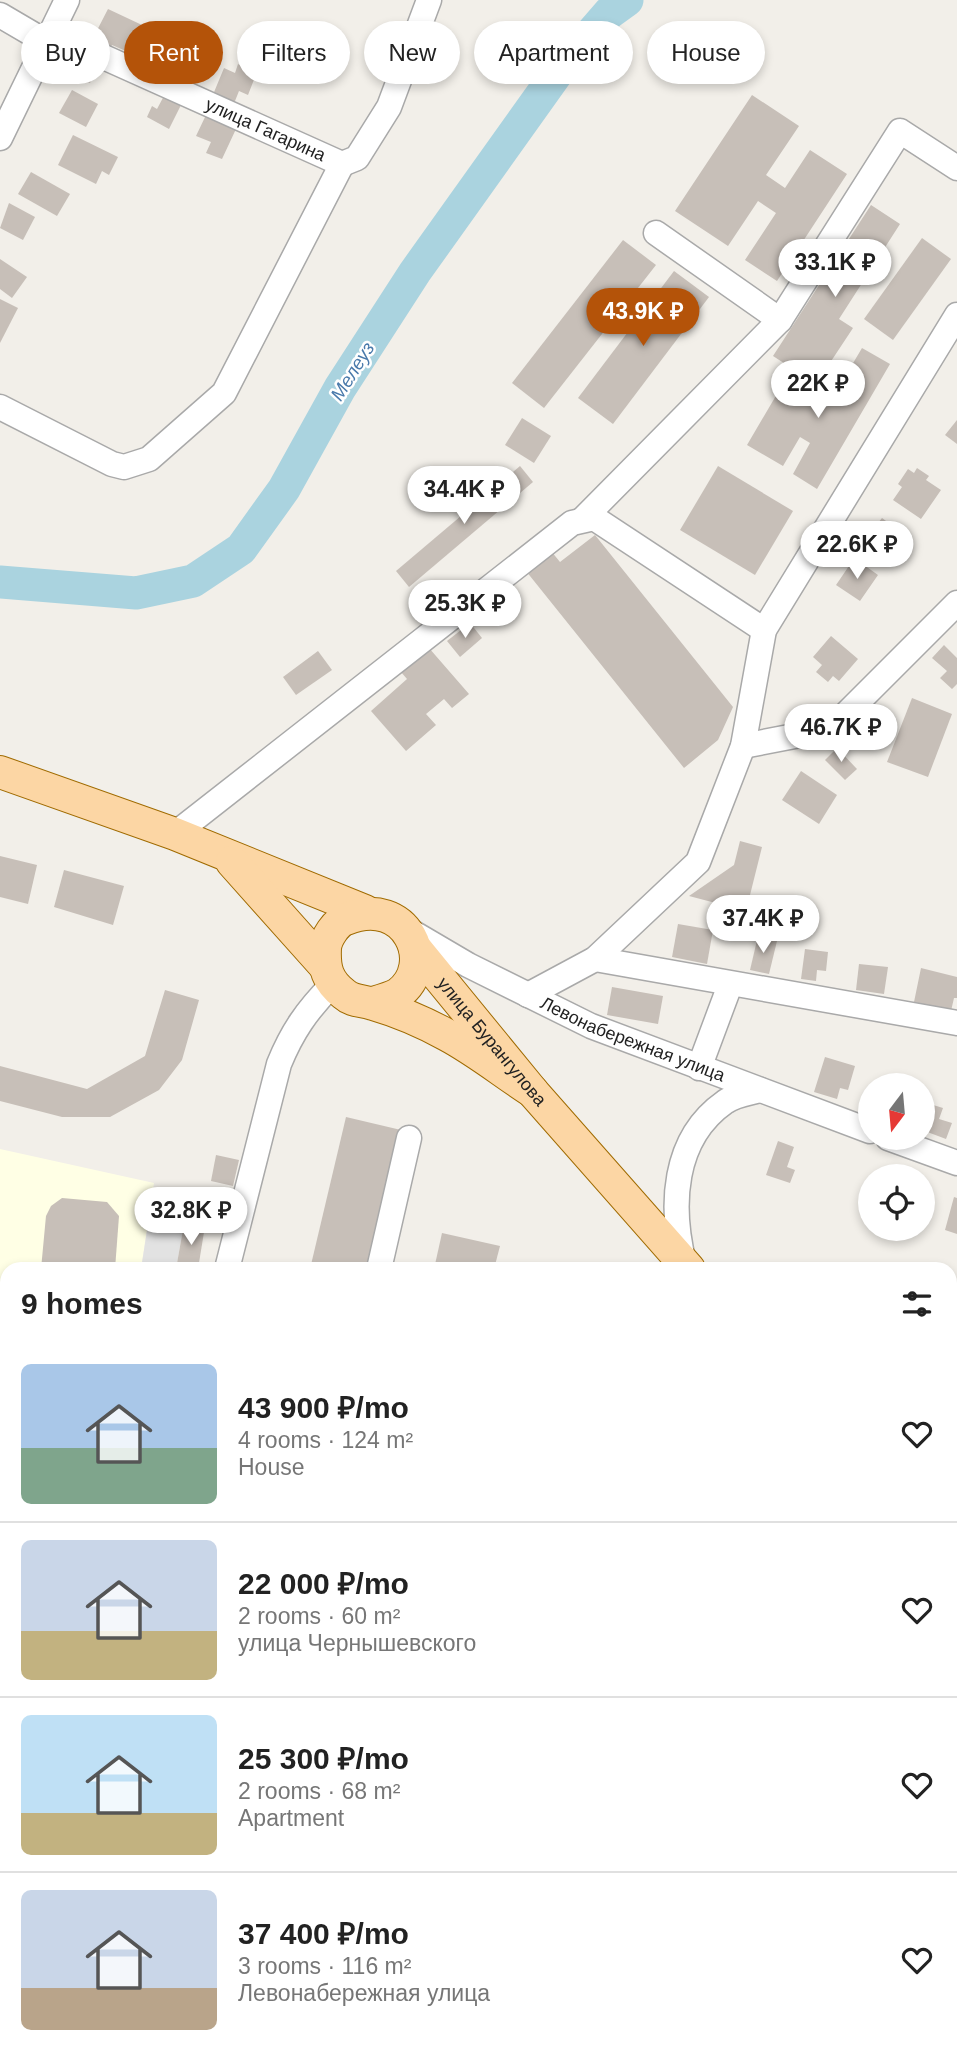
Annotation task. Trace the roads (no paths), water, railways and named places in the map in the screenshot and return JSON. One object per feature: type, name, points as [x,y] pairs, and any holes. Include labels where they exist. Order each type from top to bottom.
[{"type":"main road","name":"улица Бурангулова","points":[[0,772],[175,834],[365,911],[388,915],[410,938],[532,1091]]},
{"type":"main road","name":"улица Бурангулова","points":[[226,856],[351,1000],[373,1003],[447,1035],[532,1091]]},
{"type":"main road","points":[[328,975],[326,941],[341,920],[365,911]]},
{"type":"main road","name":"улица Бурангулова","points":[[373,1003],[398,994],[413,973],[410,938]]},
{"type":"main road","points":[[532,1091],[683,1262]]},
{"type":"street","points":[[56,21],[66,0]]},
{"type":"street","points":[[0,407],[112,464],[124,467],[149,459],[224,393],[342,164],[357,158],[390,107],[429,0]]},
{"type":"street","name":"улица Гагарина","points":[[0,15],[21,27]]},
{"type":"street","name":"улица Гагарина","points":[[110,60],[342,164]]},
{"type":"street","points":[[0,138],[26,84]]},
{"type":"street","points":[[583,519],[780,320],[900,131],[957,168]]},
{"type":"street","points":[[656,233],[780,320]]},
{"type":"street","points":[[528,995],[595,959],[698,862],[743,746],[764,630],[957,315]]},
{"type":"street","points":[[175,834],[572,523],[583,519],[594,519],[764,630]]},
{"type":"street","points":[[743,746],[831,729],[957,603]]},
{"type":"street","name":"Левонабережная улица","points":[[410,938],[591,1026],[858,1127]]},
{"type":"street","points":[[595,959],[730,985],[957,1023]]},
{"type":"street","points":[[229,1262],[279,1064],[292,1032],[328,975]]},
{"type":"street","points":[[699,1068],[730,985]]},
{"type":"street","points":[[686,1262],[677,1234],[675,1205],[678,1173],[689,1144],[708,1116],[727,1100],[760,1090]]},
{"type":"street","points":[[381,1262],[408,1138]]},
{"type":"street","points":[[921,1150],[957,1163]]},
{"type":"waterway","name":"Мелеуз","points":[[0,582],[136,593],[193,581],[241,549],[284,489],[340,388],[415,272],[557,73],[609,13],[627,0]]}]
